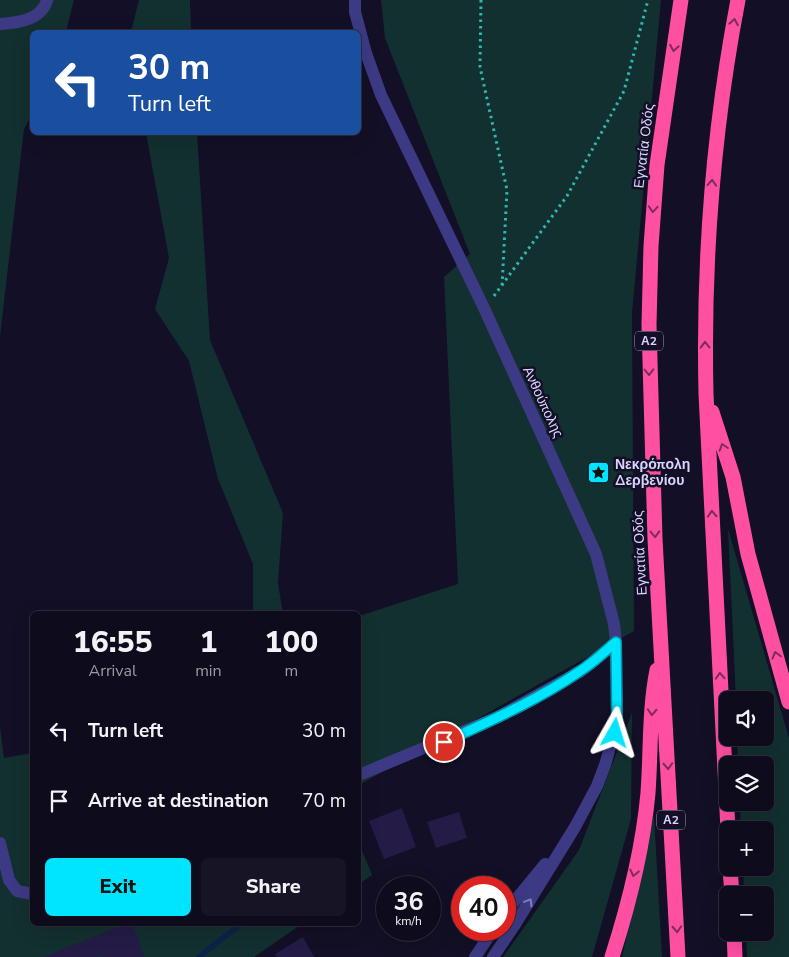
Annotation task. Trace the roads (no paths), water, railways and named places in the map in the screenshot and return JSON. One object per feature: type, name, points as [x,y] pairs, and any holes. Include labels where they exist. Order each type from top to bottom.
[{"type":"highway","name":"Εγνατία Οδός","points":[[678,957],[661,647],[650,391],[650,246],[657,165],[682,0]]},
{"type":"highway","points":[[728,821],[704,325],[713,168],[722,96],[738,0]]},
{"type":"highway","points":[[706,394],[733,477],[748,554],[789,702]]},
{"type":"highway","points":[[612,957],[630,889],[642,833],[647,794],[653,689],[661,647]]},
{"type":"highway","points":[[734,941],[735,957]]},
{"type":"street","points":[[0,24],[20,23],[28,19],[37,14],[46,4],[47,0]]},
{"type":"street","name":"Ανθούπολης","points":[[354,0],[360,30]]},
{"type":"street","name":"Ανθούπολης","points":[[361,34],[381,95],[484,308],[596,554],[614,624],[617,722],[612,744],[597,786],[575,828]]},
{"type":"street","points":[[361,774],[498,718],[581,671],[616,642]]},
{"type":"street","points":[[516,900],[575,828]]},
{"type":"street","points":[[493,957],[575,828]]},
{"type":"street","points":[[0,844],[9,880],[17,891],[30,894]]},
{"type":"street","points":[[475,957],[486,941]]},
{"type":"waterway","points":[[199,957],[238,926]]},
{"type":"place","name":"Νεκρόπολη Δερβενίου","points":[[599,472]]}]
